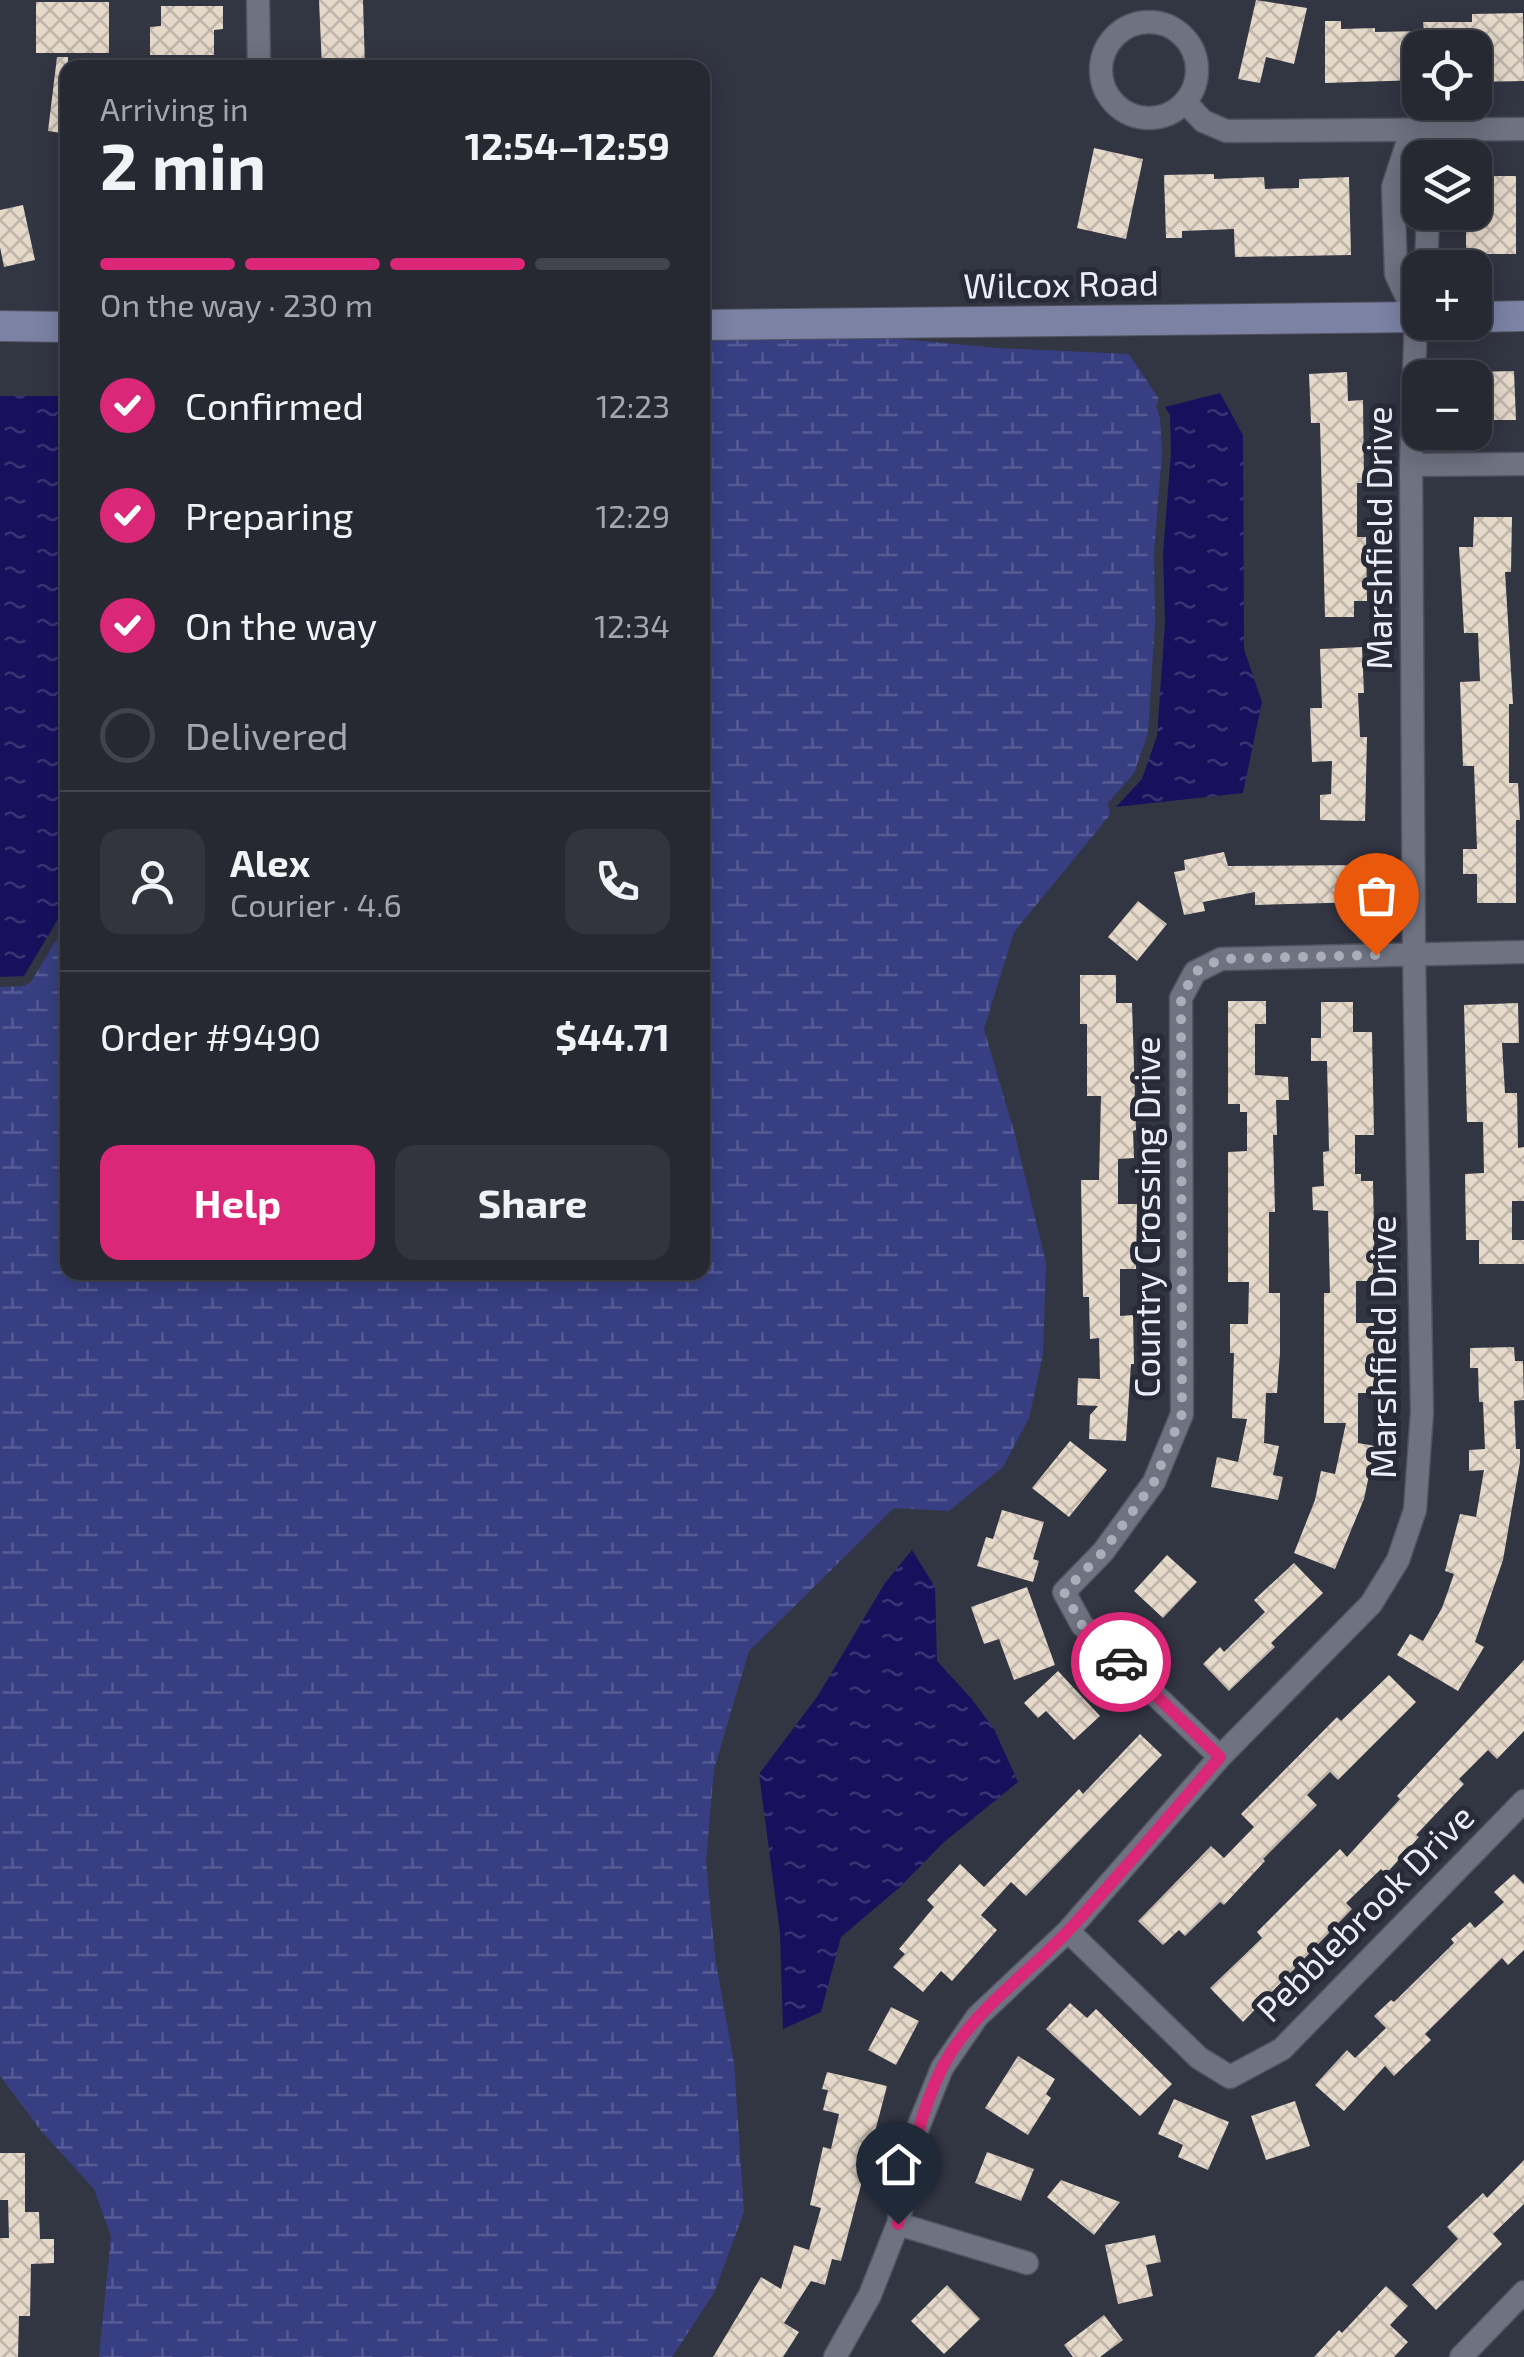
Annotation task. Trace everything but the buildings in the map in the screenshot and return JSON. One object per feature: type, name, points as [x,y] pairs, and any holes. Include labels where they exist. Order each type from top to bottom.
[{"type":"street","points":[[258,0],[260,60]]},
{"type":"street","points":[[1146,22],[1162,24],[1189,42],[1198,73],[1186,103],[1158,118],[1128,114],[1114,105],[1100,77],[1106,46],[1116,34],[1146,22]]},
{"type":"street","points":[[1186,103],[1203,121],[1226,130],[1524,130]]},
{"type":"street","points":[[1411,132],[1414,140]]},
{"type":"street","name":"Marshfield Drive","points":[[1402,284],[1396,274],[1393,187],[1411,132]]},
{"type":"street","name":"Wilcox Road","points":[[710,325],[1402,311]]},
{"type":"street","points":[[1492,317],[1524,316]]},
{"type":"street","points":[[0,326],[60,327]]},
{"type":"street","name":"Marshfield Drive","points":[[835,2357],[870,2295],[898,2224],[917,2130],[942,2068],[977,2018],[1068,1931],[1220,1757],[1371,1604],[1398,1560],[1415,1510],[1422,1412],[1411,465],[1417,340]]},
{"type":"street","points":[[1411,465],[1524,464]]},
{"type":"street","name":"Country Crossing Drive","points":[[1220,1757],[1082,1625],[1064,1592],[1103,1552],[1154,1482],[1182,1414],[1181,998],[1195,972],[1221,959],[1524,952]]},
{"type":"street","name":"Pebblebrook Drive","points":[[1068,1931],[1199,2058],[1230,2076],[1282,2049],[1524,1801]]},
{"type":"street","points":[[898,2224],[1028,2263]]},
{"type":"street","points":[[1461,2357],[1524,2292]]},
{"type":"green space","points":[[740,336],[870,336],[997,348],[1129,354],[1159,399],[1156,407],[1162,452],[1148,733],[1134,773],[1108,803],[1110,815],[1014,932],[984,1029],[1046,1263],[1043,1354],[1029,1418],[1003,1467],[949,1511],[894,1508],[749,1651],[714,1769],[706,1861],[715,1957],[734,2063],[744,2212],[714,2293],[672,2357],[99,2357],[111,2236],[94,2189],[42,2132],[0,2076],[0,987],[31,982],[60,934],[60,1280],[710,1280],[710,340]]},
{"type":"water","points":[[1220,393],[1243,435],[1244,649],[1262,702],[1243,793],[1116,807],[1142,779],[1157,736],[1171,452],[1170,415],[1165,407]]},
{"type":"water","points":[[0,396],[60,396],[60,916],[24,976],[0,977]]},
{"type":"water","points":[[912,1550],[935,1587],[937,1661],[994,1729],[1018,1782],[943,1843],[900,1887],[841,1937],[821,2012],[783,2029],[780,1933],[759,1774],[817,1697],[885,1583]]},
{"type":"way so far","points":[[1121,1662],[1082,1625],[1064,1592],[1103,1552],[1154,1482],[1182,1414],[1181,998],[1195,972],[1221,959],[1376,955]]},
{"type":"route","points":[[898,2224],[917,2130],[942,2068],[959,2043],[977,2018],[1068,1931],[1220,1757],[1121,1662]]}]
